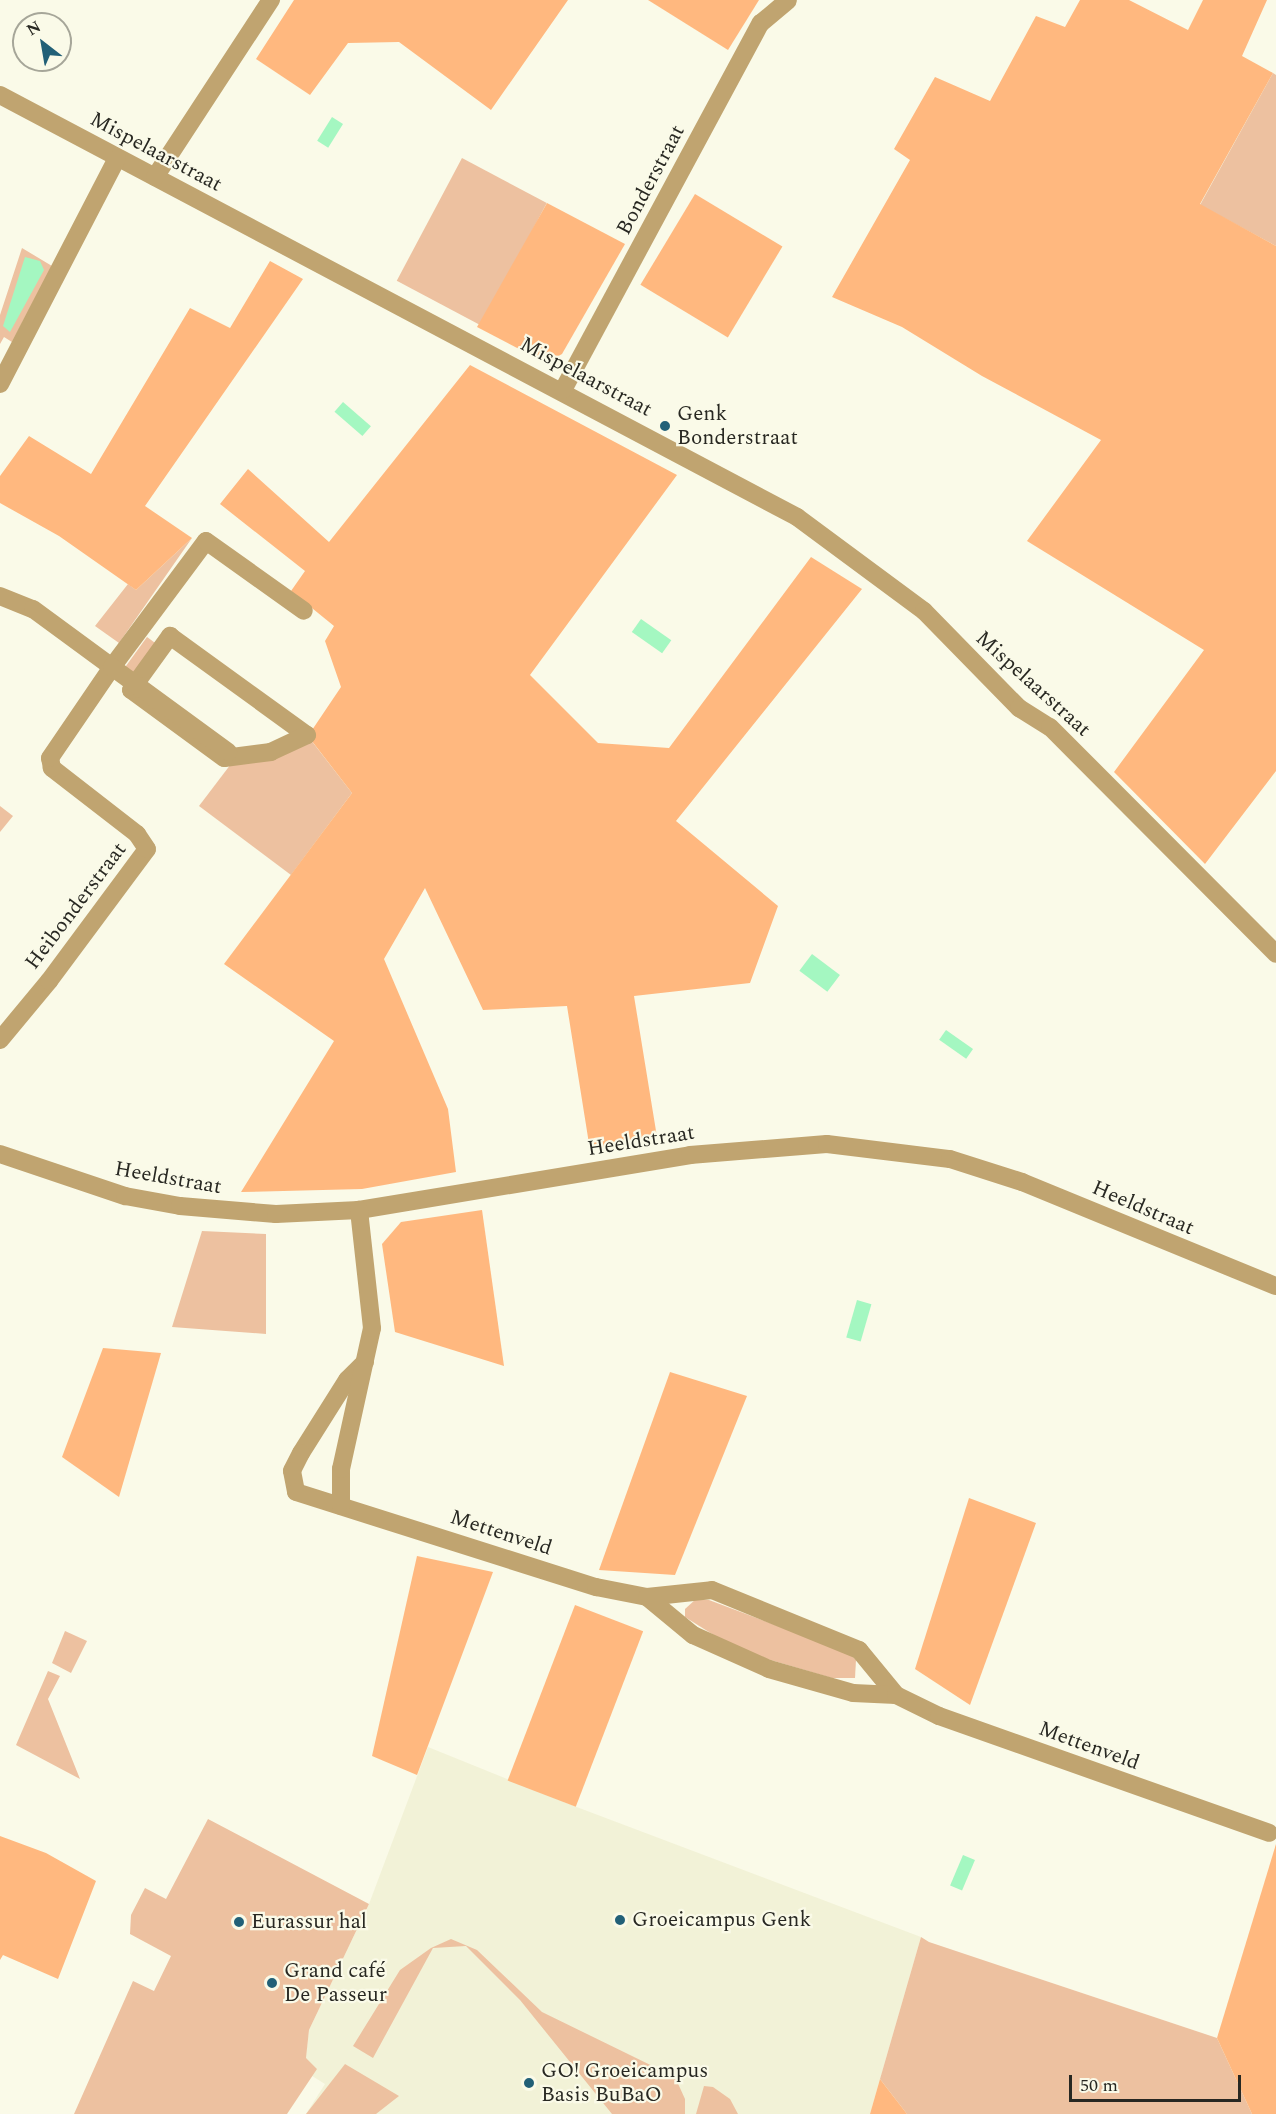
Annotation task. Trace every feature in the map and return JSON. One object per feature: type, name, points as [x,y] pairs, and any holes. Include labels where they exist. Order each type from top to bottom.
[{"type":"street","points":[[155,177],[271,0]]},
{"type":"street","name":"Bonderstraat","points":[[563,390],[762,23],[788,0]]},
{"type":"street","name":"Mispelaarstraat","points":[[0,95],[563,390],[797,517],[864,564],[924,611],[1019,708],[1050,727],[1276,954]]},
{"type":"street","points":[[0,384],[117,158]]},
{"type":"street","points":[[112,667],[206,541],[304,611]]},
{"type":"street","points":[[0,596],[33,609],[228,752]]},
{"type":"street","points":[[143,626],[291,732]]},
{"type":"street","points":[[170,636],[307,735],[271,752],[224,758],[131,690],[166,642],[170,636]]},
{"type":"street","name":"Heibonderstraat","points":[[0,1040],[49,981],[147,849],[137,834],[52,768],[50,758],[112,667]]},
{"type":"street","name":"Heeldstraat","points":[[0,1154],[125,1196],[180,1206],[276,1214],[359,1210],[690,1155],[827,1144],[950,1159],[1011,1179],[1276,1286]]},
{"type":"street","points":[[341,1506],[341,1469],[372,1328],[371,1299],[359,1210]]},
{"type":"street","name":"Mettenveld","points":[[365,1362],[347,1380],[292,1471],[296,1491],[596,1587],[647,1597],[712,1590],[859,1650],[896,1695],[939,1716],[1269,1833]]},
{"type":"street","name":"Mettenveld","points":[[647,1597],[693,1635],[769,1669],[853,1694],[896,1695]]},
{"type":"shaded area","points":[[294,0],[568,0],[491,110],[399,42],[348,43],[310,95],[256,59]]},
{"type":"shaded area","points":[[648,0],[759,0],[728,50]]},
{"type":"shaded area","points":[[1080,0],[1129,0],[1188,30],[1203,0],[1267,0],[1242,56],[1273,73],[1200,204],[1276,246],[1276,771],[1205,864],[1114,772],[1204,650],[1027,541],[1101,440],[982,376],[902,327],[832,297],[910,160],[894,149],[935,77],[990,101],[1036,16],[1065,27]]},
{"type":"shaded area","points":[[1273,73],[1276,75],[1276,246],[1200,205]]},
{"type":"shaded area","points":[[332,117],[343,124],[328,148],[317,141]]},
{"type":"shaded area","points":[[462,158],[547,203],[482,326],[397,281]]},
{"type":"shaded area","points":[[695,194],[782,247],[728,337],[640,285]]},
{"type":"shaded area","points":[[547,203],[625,244],[562,354],[546,363],[477,327]]},
{"type":"shaded area","points":[[22,248],[52,266],[12,342],[4,337],[0,344],[0,315]]},
{"type":"shaded area","points":[[25,257],[40,261],[44,270],[10,332],[3,326]]},
{"type":"shaded area","points":[[270,261],[303,279],[145,506],[192,538],[136,590],[59,536],[0,503],[0,476],[29,436],[91,474],[190,308],[230,328]]},
{"type":"shaded area","points":[[470,365],[677,475],[530,675],[598,743],[669,748],[811,557],[862,589],[676,821],[778,906],[750,983],[634,996],[657,1137],[590,1150],[567,1006],[483,1010],[425,888],[384,959],[448,1109],[456,1172],[362,1189],[241,1192],[334,1041],[224,964],[352,793],[308,736],[341,687],[325,641],[334,626],[291,591],[305,571],[220,504],[248,469],[329,542]]},
{"type":"shaded area","points":[[343,402],[371,426],[362,436],[334,412]]},
{"type":"shaded area","points":[[192,538],[119,643],[95,626],[128,584],[136,590]]},
{"type":"shaded area","points":[[641,619],[671,640],[662,653],[632,632]]},
{"type":"shaded area","points":[[147,637],[162,648],[141,678],[125,667]]},
{"type":"shaded area","points":[[307,735],[352,793],[291,875],[199,806],[237,756]]},
{"type":"shaded area","points":[[0,806],[13,816],[0,832]]},
{"type":"shaded area","points":[[812,954],[840,975],[827,992],[799,971]]},
{"type":"shaded area","points":[[946,1030],[973,1049],[966,1059],[939,1040]]},
{"type":"shaded area","points":[[482,1210],[504,1366],[395,1332],[382,1244],[401,1222]]},
{"type":"shaded area","points":[[202,1231],[266,1234],[266,1334],[172,1327]]},
{"type":"shaded area","points":[[857,1300],[871,1304],[861,1342],[846,1337]]},
{"type":"shaded area","points":[[103,1348],[161,1353],[119,1497],[62,1457]]},
{"type":"shaded area","points":[[670,1372],[747,1396],[675,1575],[599,1570]]},
{"type":"shaded area","points":[[969,1498],[1036,1523],[970,1705],[915,1669]]},
{"type":"shaded area","points":[[417,1556],[493,1572],[417,1775],[372,1756]]},
{"type":"shaded area","points":[[696,1599],[709,1600],[849,1653],[856,1660],[855,1678],[832,1678],[767,1659],[720,1639],[685,1617],[685,1609]]},
{"type":"shaded area","points":[[575,1605],[643,1631],[576,1807],[508,1781]]},
{"type":"shaded area","points":[[65,1631],[87,1641],[71,1673],[52,1663]]},
{"type":"shaded area","points":[[48,1671],[60,1676],[48,1699],[80,1779],[16,1745]]},
{"type":"shaded area","name":"Groeicampus Genk","points":[[428,1747],[574,1806],[921,1937],[870,2114],[306,2114],[325,2084],[304,2071],[309,2030],[369,1904]]},
{"type":"shaded area","points":[[208,1819],[369,1904],[309,2030],[306,2058],[317,2069],[287,2114],[74,2114],[133,1981],[154,1991],[171,1956],[130,1934],[131,1915],[145,1888],[166,1899]]},
{"type":"shaded area","points":[[0,1836],[46,1853],[96,1881],[58,1979],[3,1955],[0,1960]]},
{"type":"shaded area","points":[[1276,1844],[1276,2114],[1252,2114],[1217,2038]]},
{"type":"shaded area","points":[[963,1855],[975,1860],[962,1890],[950,1885]]},
{"type":"shaded area","points":[[921,1937],[929,1942],[1217,2038],[1252,2114],[907,2114],[880,2079]]},
{"type":"shaded area","points":[[451,1939],[477,1950],[542,2012],[675,2077],[685,2099],[685,2114],[612,2114],[520,2000],[466,1946],[433,1948],[373,2058],[353,2046],[400,1970],[431,1948]]},
{"type":"shaded area","points":[[345,2064],[399,2096],[376,2114],[306,2114]]},
{"type":"shaded area","points":[[880,2079],[907,2114],[870,2114]]},
{"type":"shaded area","points":[[704,2086],[713,2087],[730,2099],[738,2114],[696,2114]]},
{"type":"place","name":"Genk Bonderstraat","points":[[665,426]]},
{"type":"place","name":"Groeicampus Genk","points":[[620,1920]]},
{"type":"place","name":"Eurassur hal","points":[[239,1922]]},
{"type":"place","name":"Grand café De Passeur","points":[[272,1983]]},
{"type":"place","name":"GO! Groeicampus Basis BuBaO","points":[[529,2083]]}]
